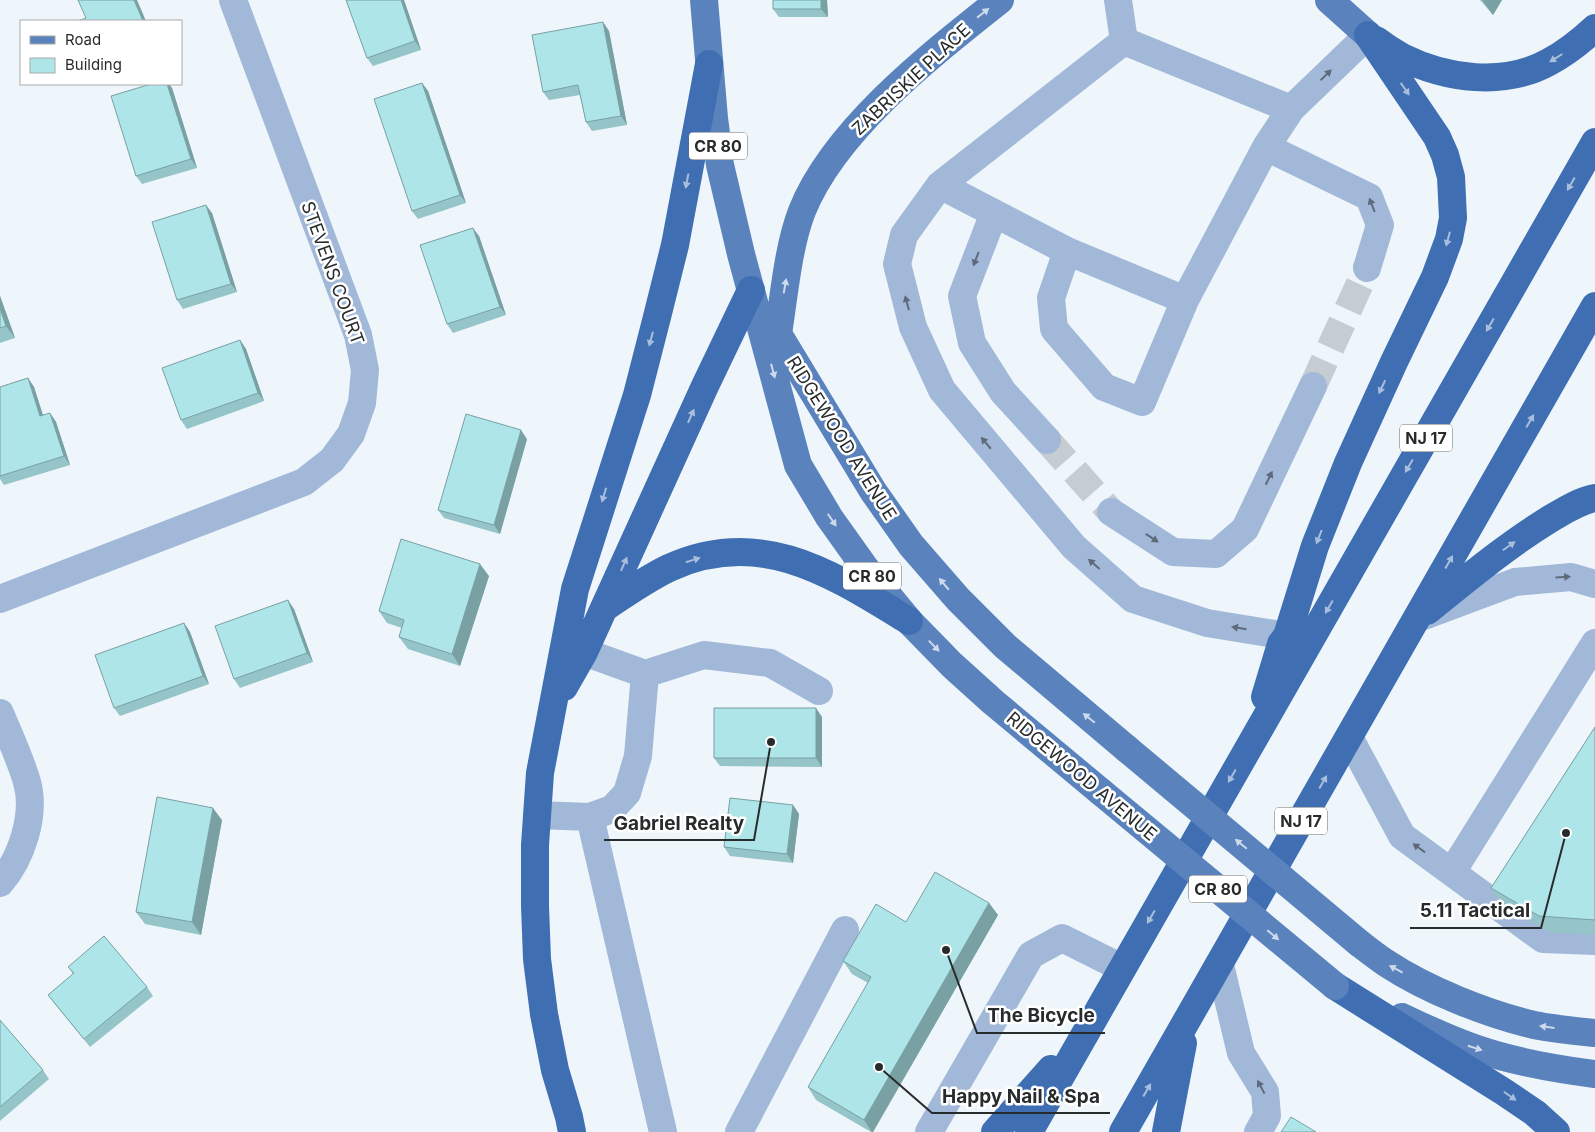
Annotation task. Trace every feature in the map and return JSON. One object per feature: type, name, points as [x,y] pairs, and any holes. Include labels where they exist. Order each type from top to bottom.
[{"type":"highway","points":[[1368,35],[1402,57],[1438,71],[1476,78],[1494,78],[1531,70],[1548,63],[1565,53],[1595,28]]},
{"type":"highway","points":[[1256,734],[1281,644],[1287,636],[1315,546],[1370,412],[1435,277],[1449,239],[1453,218],[1451,177],[1445,155],[1437,137],[1368,35]]},
{"type":"highway","points":[[573,1127],[555,1070],[544,1014],[537,959],[534,906],[535,845],[540,773],[575,589],[637,395],[675,245],[709,64]]},
{"type":"highway","name":"NJ 17","points":[[1029,1132],[1595,142]]},
{"type":"highway","points":[[552,708],[584,652],[705,386],[751,290]]},
{"type":"highway","name":"NJ 17","points":[[1123,1132],[1595,306]]},
{"type":"highway","points":[[1416,619],[1500,552],[1529,532],[1570,508],[1595,498]]},
{"type":"highway","points":[[604,608],[669,568],[697,558],[726,552],[755,552],[809,565],[842,581],[909,621]]},
{"type":"highway","points":[[1335,986],[1504,1092],[1535,1113],[1556,1132]]},
{"type":"highway","points":[[1166,1132],[1186,1022]]},
{"type":"highway","points":[[995,1132],[1089,1026]]},
{"type":"main road","name":"RIDGEWOOD AVENUE","points":[[704,0],[720,165],[732,219],[798,465],[829,517],[866,569],[909,621],[952,665],[979,689],[1335,986],[1444,1037],[1479,1050],[1551,1068],[1595,1074]]},
{"type":"main road","name":"ZABRISKIE PLACE","points":[[778,334],[793,243],[802,212],[828,164],[847,138],[881,103],[928,60],[1000,0]]},
{"type":"main road","points":[[1339,3],[1368,35]]},
{"type":"main road","name":"RIDGEWOOD AVENUE","points":[[751,290],[873,491],[917,552],[958,599],[1005,646],[1359,943],[1387,964],[1450,996],[1494,1014],[1536,1025],[1595,1033]]},
{"type":"street","name":"STEVENS COURT","points":[[0,599],[304,482],[332,460],[351,434],[362,403],[365,370],[358,335],[233,0]]},
{"type":"street","points":[[1118,0],[1124,41]]},
{"type":"street","points":[[1067,251],[1051,298],[1054,329],[1104,387],[1142,402],[1185,300],[1266,148],[1290,109],[1368,35]]},
{"type":"street","points":[[1124,41],[1290,109]]},
{"type":"street","points":[[1124,41],[940,185],[904,235],[897,264],[914,327],[942,390],[1074,547],[1133,599],[1207,623],[1287,636]]},
{"type":"street","points":[[1266,148],[1369,197],[1380,225],[1367,268]]},
{"type":"street","points":[[940,185],[1067,251],[1185,300]]},
{"type":"street","points":[[994,213],[962,296],[972,343],[1003,392],[1047,440]]},
{"type":"street","points":[[1111,512],[1173,552],[1216,554],[1245,529],[1313,386]]},
{"type":"street","points":[[1416,619],[1516,582],[1571,577],[1595,584]]},
{"type":"street","points":[[1452,872],[1595,643]]},
{"type":"street","points":[[584,652],[645,674],[704,655],[770,663],[819,691]]},
{"type":"street","points":[[538,814],[590,818],[612,809],[627,793],[638,756],[645,674]]},
{"type":"street","points":[[0,712],[27,782],[29,812],[22,847],[7,876],[0,883]]},
{"type":"street","points":[[1349,737],[1402,836],[1543,939],[1595,941]]},
{"type":"street","points":[[590,818],[663,1132]]},
{"type":"street","points":[[739,1132],[846,930]]},
{"type":"street","points":[[929,1132],[1031,955],[1062,938],[1122,968]]},
{"type":"street","points":[[1220,965],[1241,1054],[1265,1092],[1267,1116],[1258,1132]]},
{"type":"building","points":[[78,0],[134,0],[143,20],[81,20],[86,18]]},
{"type":"building","points":[[346,0],[401,0],[415,41],[367,58]]},
{"type":"building","points":[[773,0],[821,0],[821,9],[773,9]]},
{"type":"building","points":[[603,22],[621,116],[586,122],[578,85],[543,92],[532,35]]},
{"type":"building","points":[[422,83],[460,195],[412,211],[374,99]]},
{"type":"building","points":[[148,85],[167,85],[191,159],[136,176],[111,96]]},
{"type":"building","points":[[206,205],[231,284],[177,300],[152,222]]},
{"type":"building","points":[[473,228],[500,307],[447,324],[420,245]]},
{"type":"building","points":[[0,308],[6,326],[0,328]]},
{"type":"building","points":[[240,340],[258,393],[181,420],[162,368]]},
{"type":"building","points":[[28,378],[40,416],[50,413],[64,456],[0,476],[0,387]]},
{"type":"building","points":[[466,414],[521,430],[494,525],[438,510]]},
{"type":"building","points":[[401,539],[480,564],[452,654],[399,637],[404,620],[379,611]]},
{"type":"building","points":[[288,600],[307,653],[234,679],[215,626]]},
{"type":"building","points":[[184,623],[203,676],[114,708],[95,655]]},
{"type":"building","points":[[714,708],[816,708],[816,758],[714,758]]},
{"type":"building","points":[[1595,727],[1595,920],[1539,916],[1491,888]]},
{"type":"building","points":[[157,797],[213,808],[192,922],[136,912]]},
{"type":"building","points":[[730,798],[793,805],[787,854],[724,847]]},
{"type":"building","points":[[935,872],[989,903],[864,1120],[808,1087],[871,977],[843,961],[876,904],[906,922]]},
{"type":"building","points":[[104,936],[147,987],[84,1039],[48,995],[74,973],[68,967]]},
{"type":"building","points":[[0,1020],[43,1070],[0,1107]]},
{"type":"building","points":[[1291,1117],[1316,1132],[1281,1132]]},
{"type":"tunnel","points":[[1313,386],[1367,268]]},
{"type":"tunnel","points":[[1047,440],[1111,512]]},
{"type":"place","name":"Gabriel Realty","points":[[771,742]]},
{"type":"place","name":"5.11 Tactical","points":[[1566,833]]},
{"type":"place","name":"The Bicycle","points":[[946,950]]},
{"type":"place","name":"Happy Nail & Spa","points":[[879,1067]]}]
